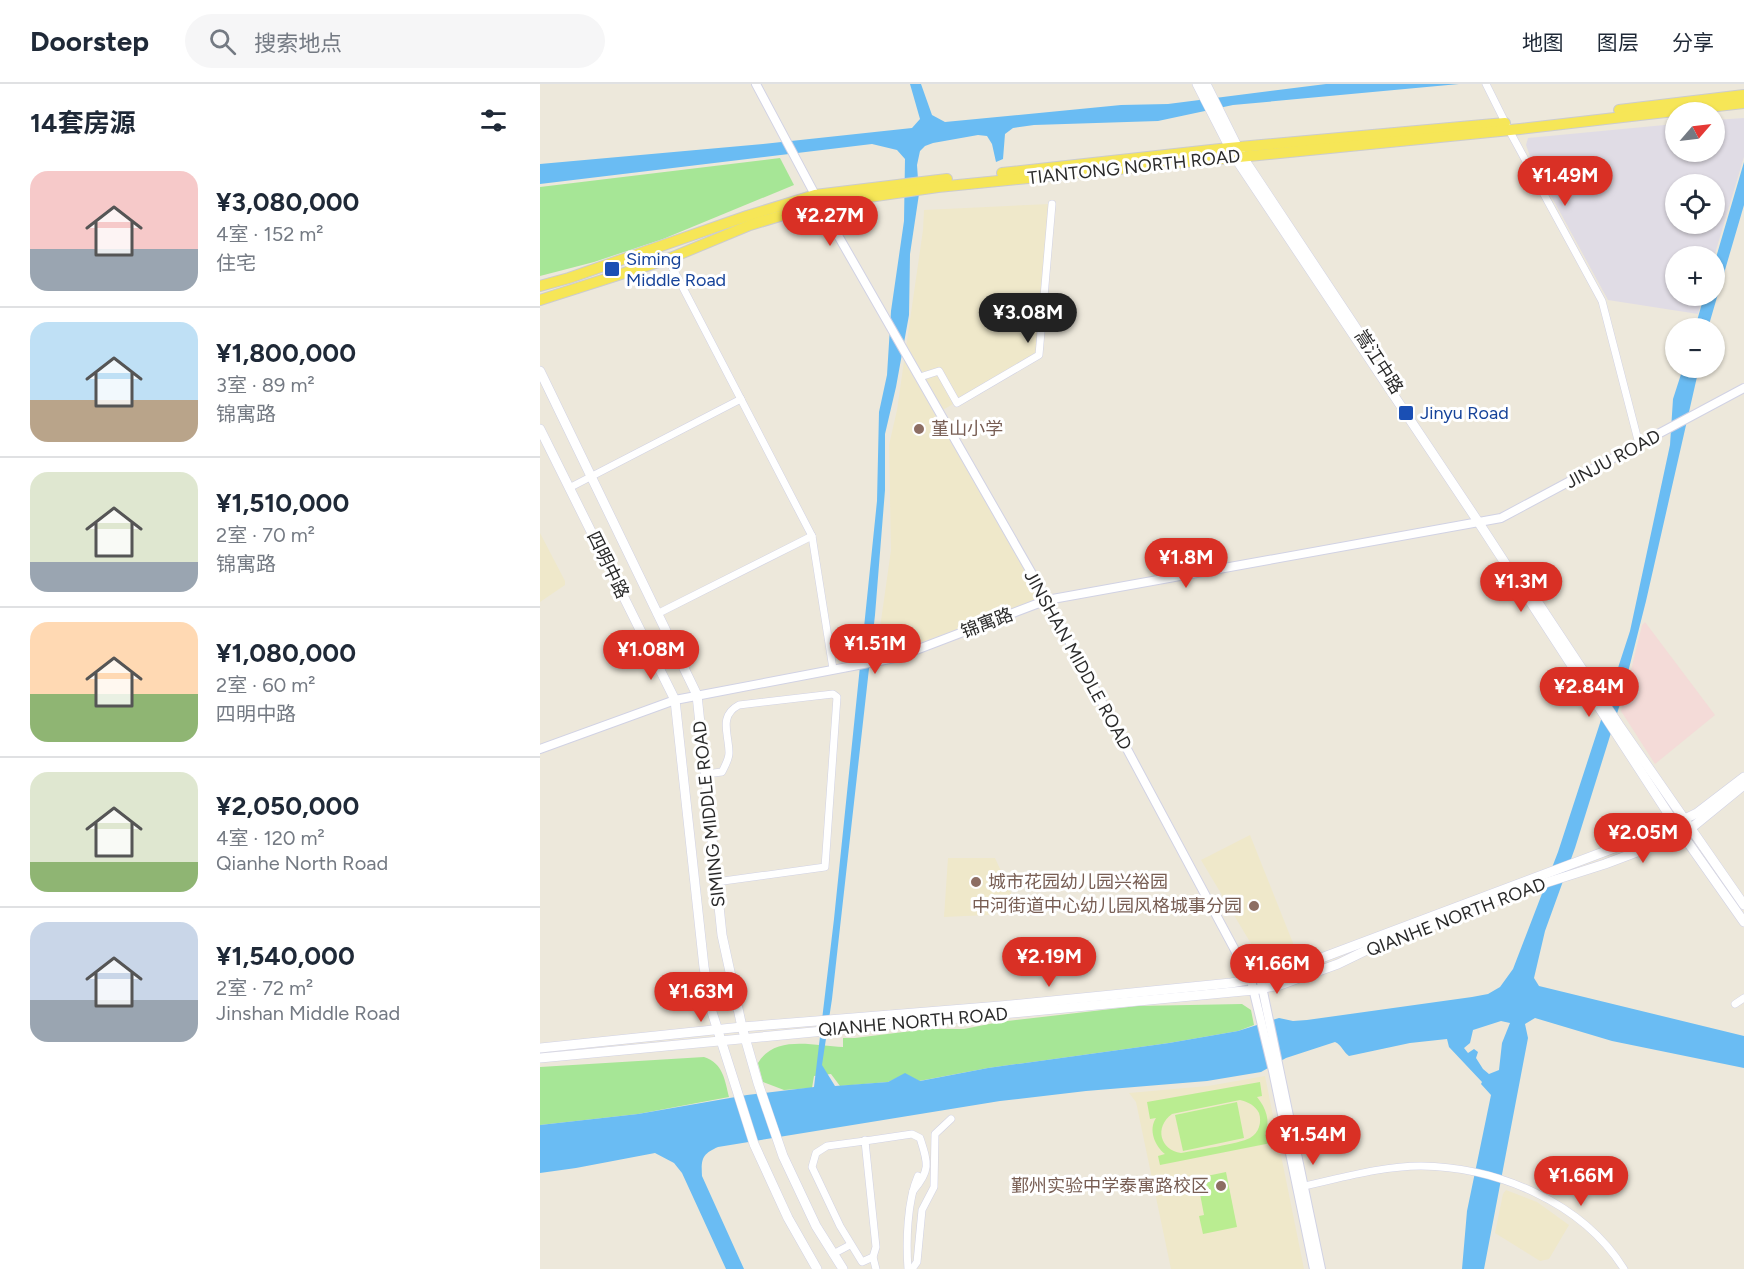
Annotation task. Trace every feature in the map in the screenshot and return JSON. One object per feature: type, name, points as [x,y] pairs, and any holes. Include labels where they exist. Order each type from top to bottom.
[{"type":"main road","name":"嵩江中路","points":[[1197,84],[1215,120],[1686,831]]},
{"type":"main road","name":"嵩江中路","points":[[1206,84],[1236,152]]},
{"type":"main road","name":"TIANTONG NORTH ROAD","points":[[1598,116],[1744,94]]},
{"type":"main road","name":"TIANTONG NORTH ROAD","points":[[540,300],[668,259],[818,199],[898,188],[938,187],[1236,152],[1744,103]]},
{"type":"main road","points":[[898,188],[927,181],[1236,152]]},
{"type":"main road","points":[[540,286],[579,275],[747,216],[818,199]]},
{"type":"main road","name":"SIMING MIDDLE ROAD","points":[[540,371],[697,695],[722,935],[742,1027],[777,1140],[797,1188],[843,1269]]},
{"type":"main road","name":"四明中路","points":[[540,429],[675,700]]},
{"type":"main road","name":"SIMING MIDDLE ROAD","points":[[675,700],[704,967],[712,1012],[754,1144],[788,1218],[817,1269]]},
{"type":"main road","name":"QIANHE NORTH ROAD","points":[[540,1058],[851,1029],[1257,984],[1276,975],[1586,864],[1680,822],[1696,813],[1744,777]]},
{"type":"main road","name":"QIANHE NORTH ROAD","points":[[1586,864],[1605,864],[1686,831],[1744,785]]},
{"type":"main road","points":[[1686,831],[1744,905]]},
{"type":"main road","points":[[1686,831],[1744,922]]},
{"type":"main road","name":"QIANHE NORTH ROAD","points":[[540,1048],[718,1029],[1257,984]]},
{"type":"street","name":"JINSHAN MIDDLE ROAD","points":[[756,84],[818,199],[1047,600],[1257,984],[1314,1269]]},
{"type":"street","points":[[1486,84],[1510,125],[1602,301],[1639,444]]},
{"type":"street","points":[[920,378],[939,371],[957,403],[1039,354],[1052,204]]},
{"type":"street","points":[[668,259],[812,536],[833,669]]},
{"type":"street","name":"JINJU ROAD","points":[[1482,523],[1502,518],[1744,388]]},
{"type":"street","points":[[569,488],[741,399]]},
{"type":"street","name":"锦寓路","points":[[540,749],[675,700],[895,658],[1047,600],[1482,523]]},
{"type":"street","points":[[657,614],[812,536]]},
{"type":"street","points":[[705,774],[722,771],[729,756],[726,718],[730,709],[739,705],[833,694],[837,697],[825,867],[716,882]]},
{"type":"street","points":[[1735,1004],[1744,998]]},
{"type":"street","name":"JINSHAN MIDDLE ROAD","points":[[1276,1070],[1321,1269]]},
{"type":"street","points":[[910,1269],[916,1262],[922,1210],[934,1187],[935,1134],[951,1119]]},
{"type":"street","points":[[873,1257],[862,1262],[850,1245],[812,1167],[816,1153],[827,1146],[912,1134],[920,1138],[927,1160],[924,1178],[913,1191]]},
{"type":"street","points":[[865,1140],[876,1247],[873,1257],[876,1269]]},
{"type":"street","points":[[1304,1186],[1377,1171],[1418,1166],[1472,1171],[1509,1181],[1554,1203],[1592,1231],[1624,1269]]},
{"type":"street","points":[[910,1269],[907,1251],[913,1191],[918,1176]]},
{"type":"street","points":[[833,1254],[850,1245]]},
{"type":"shaded area","points":[[1744,118],[1744,157],[1725,220],[1725,174],[1665,174],[1665,234],[1721,234],[1717,246],[1665,246],[1665,306],[1700,306],[1698,314],[1608,300],[1531,159],[1526,145],[1528,138],[1665,125],[1665,162],[1725,162],[1725,119]]},
{"type":"shaded area","name":"堇山小学","points":[[1050,204],[1038,354],[936,414],[1042,599],[897,651],[877,649],[891,550],[889,445],[897,410],[924,210]]},
{"type":"shaded area","points":[[540,533],[565,585],[540,602]]},
{"type":"shaded area","points":[[1645,622],[1715,715],[1655,764],[1621,711],[1642,625]]},
{"type":"shaded area","name":"中河街道中心幼儿园风格城事分园","points":[[1250,835],[1297,953],[1268,959],[1259,957],[1201,860]]},
{"type":"shaded area","name":"城市花园幼儿园兴裕园","points":[[948,858],[995,858],[1017,906],[988,915],[944,917]]},
{"type":"shaded area","name":"鄞州实验中学泰寓路校区","points":[[1265,1076],[1304,1269],[1171,1269],[1136,1102],[1129,1093],[1208,1086]]},
{"type":"shaded area","points":[[1506,1190],[1537,1202],[1569,1225],[1549,1259],[1540,1261],[1495,1233],[1503,1194]]},
{"type":"green space","points":[[780,158],[794,185],[663,239],[594,262],[540,276],[540,187]]},
{"type":"green space","points":[[1242,1004],[1251,1010],[1254,1025],[1238,1031],[988,1068],[919,1081],[905,1074],[888,1082],[840,1086],[831,1074],[814,1076],[812,1088],[784,1090],[763,1082],[758,1063],[765,1054],[785,1045],[843,1047],[843,1038],[928,1029],[964,1029],[999,1022],[1137,1006]]},
{"type":"green space","points":[[704,1057],[719,1068],[729,1097],[638,1114],[540,1125],[540,1067]]},
{"type":"green space","points":[[1260,1082],[1262,1096],[1257,1097],[1267,1115],[1268,1125],[1265,1135],[1270,1134],[1271,1143],[1160,1165],[1158,1156],[1165,1154],[1158,1147],[1154,1138],[1153,1128],[1156,1118],[1150,1119],[1147,1102]],"holes":[[[1240,1100],[1253,1106],[1260,1116],[1258,1130],[1250,1138],[1227,1145],[1181,1153],[1174,1151],[1164,1143],[1161,1131],[1166,1119],[1172,1114]]]},
{"type":"green space","points":[[1237,1102],[1244,1138],[1183,1151],[1175,1115]]},
{"type":"green space","points":[[1226,1172],[1237,1227],[1203,1234],[1199,1216],[1204,1215],[1197,1178]]},
{"type":"water","points":[[910,84],[921,84],[932,115],[945,122],[1121,105],[1168,104],[1326,84],[1459,84],[1233,105],[1158,121],[1034,125],[1013,128],[1005,134],[1003,159],[996,162],[992,144],[987,136],[978,135],[933,143],[920,151],[917,165],[919,194],[910,254],[909,315],[885,434],[885,490],[875,615],[832,999],[822,1065],[835,1086],[888,1082],[905,1073],[920,1081],[988,1068],[1238,1031],[1279,1018],[1293,1021],[1307,1020],[1472,997],[1488,994],[1500,987],[1513,969],[1558,852],[1630,631],[1670,445],[1673,399],[1680,378],[1697,378],[1620,704],[1575,848],[1545,931],[1534,978],[1539,986],[1744,1036],[1744,1068],[1612,1041],[1535,1018],[1525,1024],[1528,1038],[1484,1269],[1462,1269],[1467,1211],[1491,1095],[1449,1047],[1447,1039],[1410,1043],[1349,1056],[1335,1042],[1286,1058],[1261,1072],[1207,1081],[1000,1101],[718,1147],[704,1158],[702,1176],[744,1269],[726,1269],[682,1173],[674,1163],[655,1153],[540,1173],[540,1125],[638,1114],[747,1095],[814,1087],[834,919],[877,501],[879,412],[887,375],[891,311],[904,221],[905,159],[897,150],[872,144],[540,184],[540,164],[912,128],[920,119]],"holes":[[[1501,1021],[1510,1023],[1502,1043],[1499,1070],[1489,1074],[1476,1058],[1478,1052],[1474,1049],[1468,1053],[1464,1048],[1470,1043],[1473,1030]]]},
{"type":"water","points":[[1744,162],[1744,205],[1725,270],[1725,246],[1719,246],[1723,234],[1725,234],[1725,227]]},
{"type":"water","points":[[1701,306],[1714,306],[1711,318],[1698,318]]},
{"type":"place","name":"Siming Middle Road","points":[[612,269]]},
{"type":"place","name":"Jinyu Road","points":[[1406,413]]},
{"type":"place","name":"堇山小学","points":[[919,429]]},
{"type":"place","name":"城市花园幼儿园兴裕园","points":[[976,882]]},
{"type":"place","name":"中河街道中心幼儿园风格城事分园","points":[[1254,906]]},
{"type":"place","name":"鄞州实验中学泰寓路校区","points":[[1221,1186]]}]
